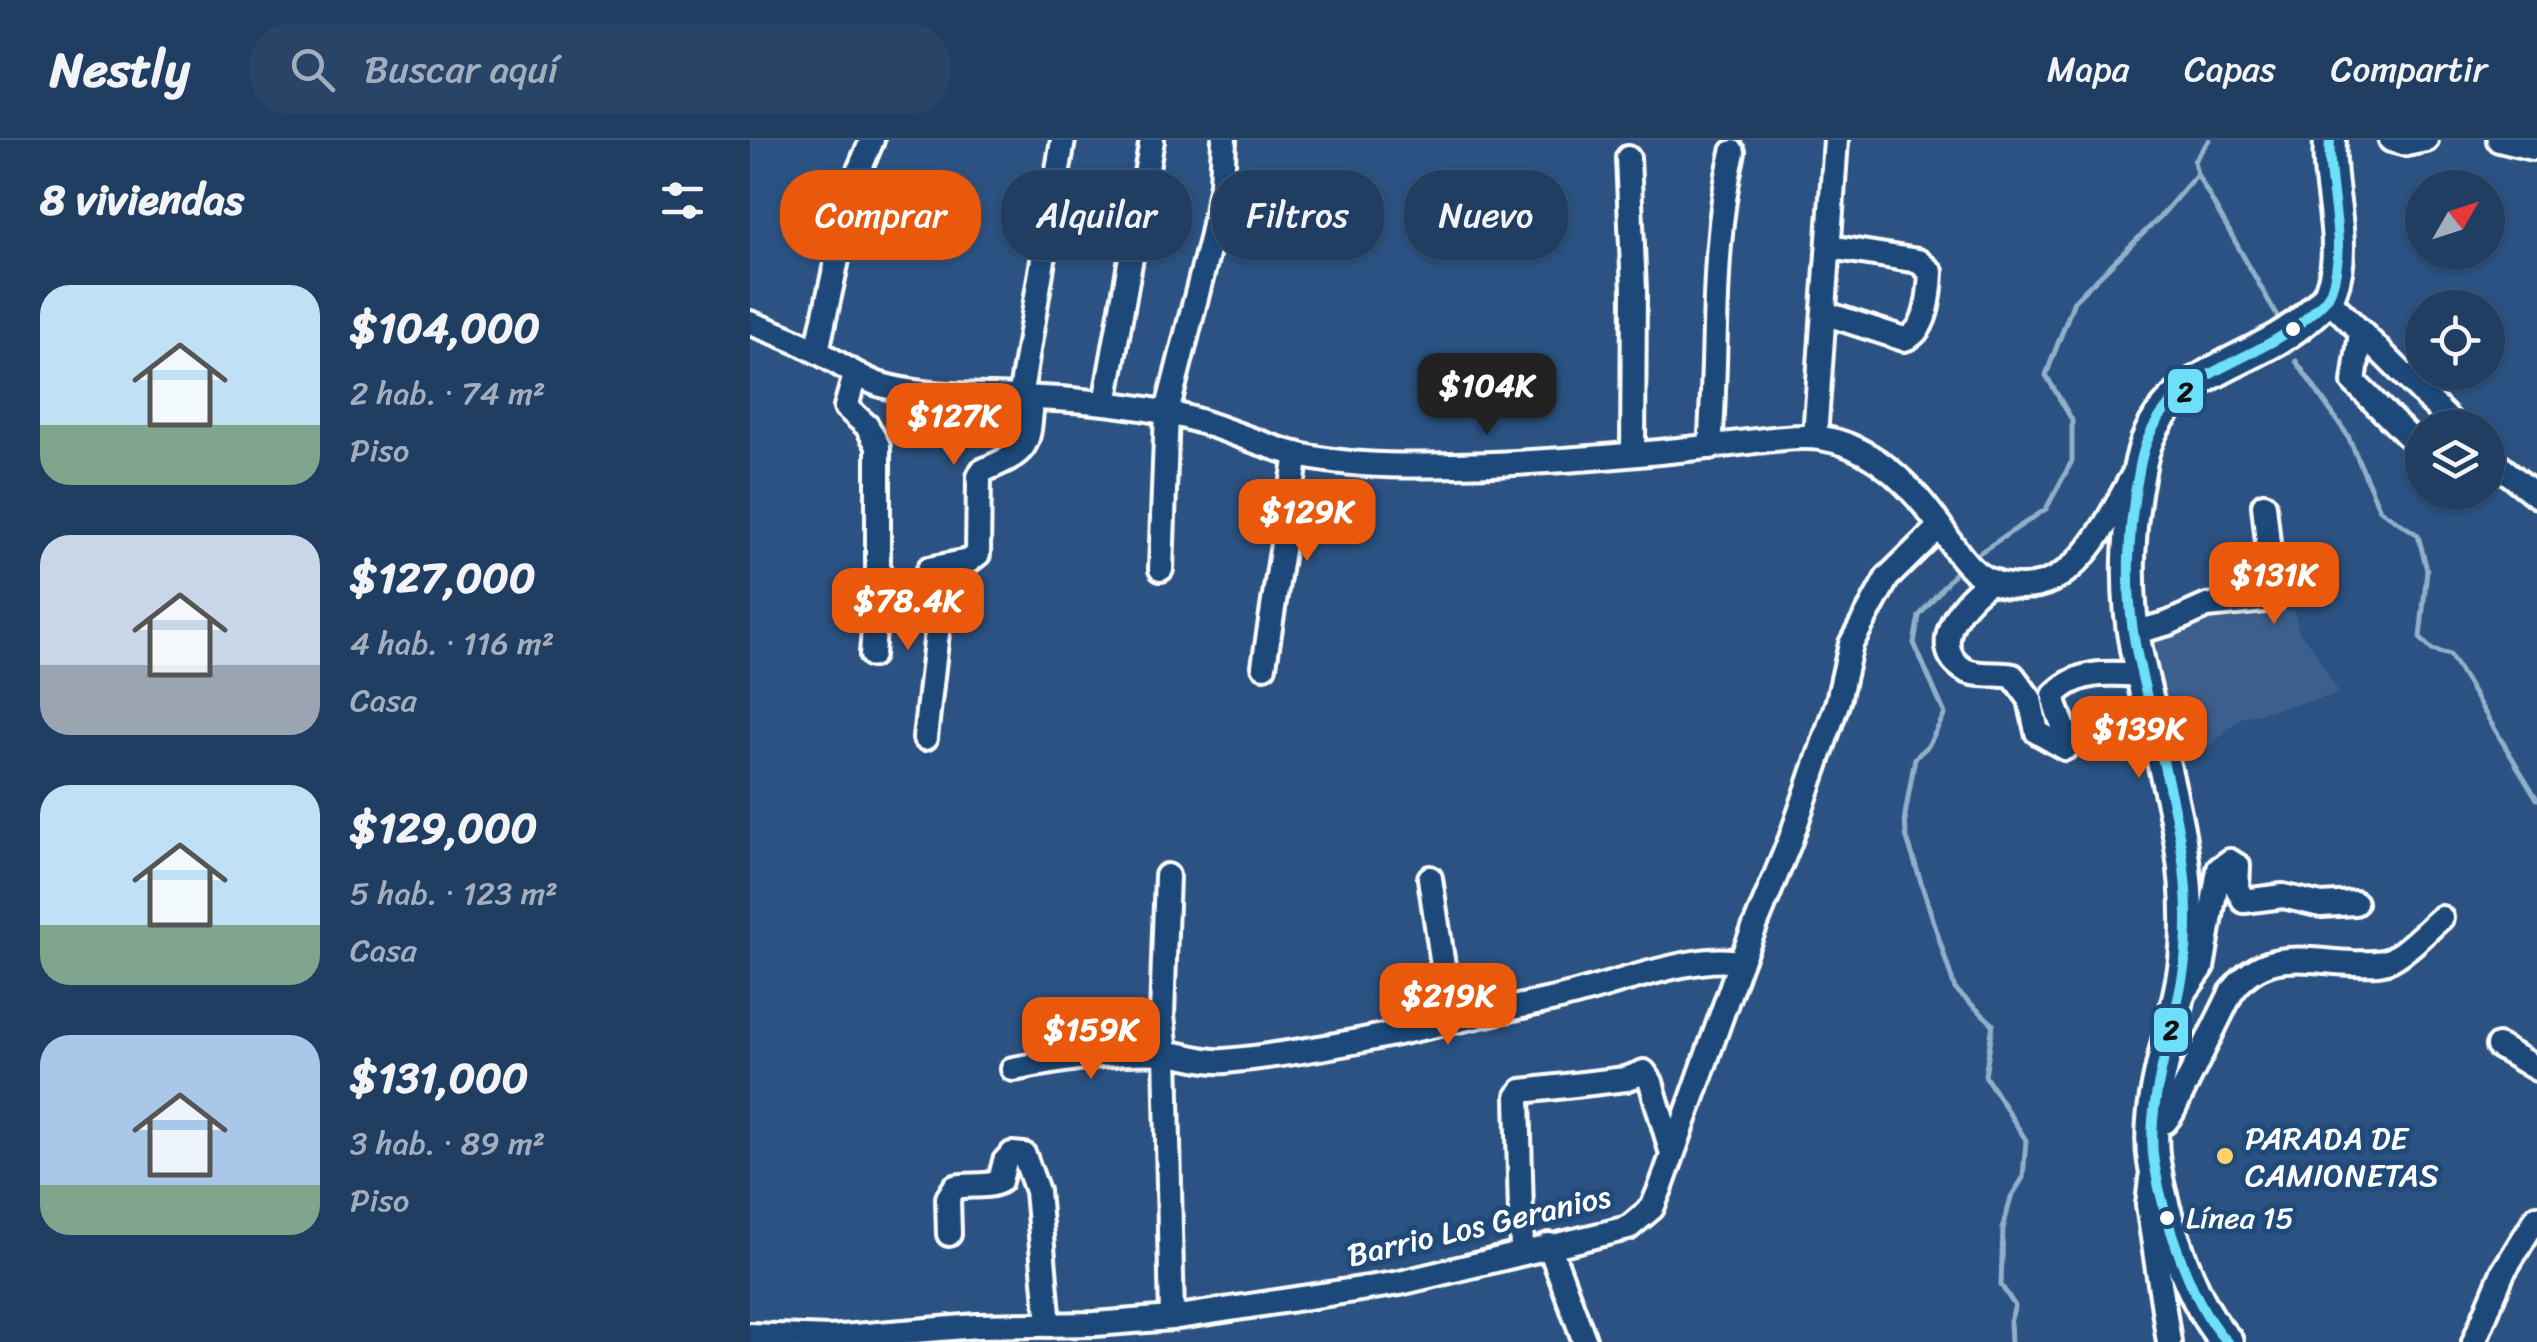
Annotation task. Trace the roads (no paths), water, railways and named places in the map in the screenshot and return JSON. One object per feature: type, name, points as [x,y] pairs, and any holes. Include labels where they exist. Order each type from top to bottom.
[{"type":"main road","points":[[2227,1342],[2206,1315],[2188,1275],[2154,1162],[2153,1124],[2185,960],[2186,874],[2177,810],[2133,633],[2129,574],[2141,460],[2152,427],[2176,398],[2205,375],[2305,320],[2327,298],[2336,268],[2337,240],[2332,142]]},
{"type":"street","points":[[817,351],[854,182],[872,140]]},
{"type":"street","points":[[929,569],[969,561],[978,554],[979,477],[982,471],[1013,458],[1029,437],[1026,398],[1063,140]]},
{"type":"street","points":[[1105,403],[1152,140]]},
{"type":"street","points":[[1161,569],[1167,412],[1222,184],[1224,140]]},
{"type":"street","points":[[1816,437],[1836,140]]},
{"type":"street","points":[[2391,140],[2406,144],[2426,140]]},
{"type":"street","points":[[2499,140],[2532,148]]},
{"type":"street","points":[[1710,447],[1718,242],[1722,196],[1733,152]]},
{"type":"street","points":[[1628,158],[1634,290],[1633,454]]},
{"type":"street","points":[[1824,313],[1904,339],[1913,337],[1920,329],[1930,285],[1930,272],[1918,261],[1830,247]]},
{"type":"street","points":[[2327,298],[2440,410]]},
{"type":"street","points":[[750,324],[817,351],[855,375],[882,385],[929,395],[1105,403],[1167,412],[1297,454],[1366,464],[1494,464],[1816,437],[1840,442],[1878,460],[1922,504],[1957,556],[1992,581],[2025,587],[2041,584],[2087,551],[2141,460]]},
{"type":"street","points":[[2362,332],[2354,382],[2405,433]]},
{"type":"street","points":[[855,375],[846,407],[867,426],[878,446],[878,576],[872,654]]},
{"type":"street","points":[[1264,666],[1297,454]]},
{"type":"street","points":[[2505,476],[2537,496]]},
{"type":"street","points":[[2133,633],[2207,606],[2274,599],[2264,505]]},
{"type":"street","name":"Barrio Los Geranios","points":[[750,1335],[829,1338],[1017,1334],[1049,1325],[1172,1318],[1400,1283],[1628,1228],[1652,1208],[1740,964],[1790,841],[1838,701],[1851,644],[1887,578],[1940,526]]},
{"type":"street","points":[[878,576],[928,602],[938,616],[925,738]]},
{"type":"street","points":[[1992,581],[1958,610],[1948,630],[1950,652],[1962,669],[1975,674],[2013,676],[2030,700],[2037,732],[2052,742],[2066,748],[2069,741],[2055,713],[2054,695],[2062,687],[2085,674],[2142,675]]},
{"type":"street","points":[[2176,1003],[2202,968],[2219,869],[2225,862],[2230,860],[2238,866],[2237,888],[2244,901],[2283,896],[2320,904],[2355,903]]},
{"type":"street","points":[[1167,876],[1162,1015],[1172,1318]]},
{"type":"street","points":[[1430,878],[1451,1020]]},
{"type":"street","points":[[2153,1124],[2169,1118],[2230,993],[2242,978],[2265,963],[2283,958],[2375,964],[2392,959],[2441,918]]},
{"type":"street","points":[[1013,1069],[1086,1056],[1166,1053],[1218,1062],[1304,1053],[1561,998],[1723,958],[1740,964]]},
{"type":"street","points":[[2498,1046],[2537,1069]]},
{"type":"street","points":[[1522,1252],[1518,1096],[1522,1091],[1626,1079],[1644,1072],[1652,1082],[1672,1154]]},
{"type":"street","points":[[949,1234],[948,1198],[955,1188],[972,1183],[993,1185],[1000,1181],[1012,1154],[1024,1156],[1038,1191],[1049,1325]]},
{"type":"street","points":[[2154,1162],[2148,1204],[2169,1342]]},
{"type":"street","points":[[2474,1342],[2503,1272],[2537,1218]]},
{"type":"street","points":[[1549,1245],[1584,1342]]},
{"type":"waterway","points":[[2209,140],[2194,161],[2197,174],[2280,321]]},
{"type":"waterway","points":[[1976,555],[2046,509],[2072,461],[2072,420],[2046,375],[2074,301],[2160,217],[2197,174]]},
{"type":"waterway","points":[[2296,361],[2348,436],[2380,510],[2418,535],[2427,570],[2420,638],[2432,650],[2450,655],[2537,799]]},
{"type":"waterway","points":[[1958,569],[1919,616],[1914,643],[1945,714],[1928,746],[1915,758],[1905,815],[1906,835],[1955,989],[1993,1024],[1985,1076],[2026,1140],[2023,1178],[2011,1197],[2003,1229],[2001,1285],[2015,1306],[2010,1322],[2011,1342]]},
{"type":"place","name":"PARADA DE CAMIONETAS","points":[[2225,1156]]},
{"type":"place","name":"Línea 15","points":[[2167,1218]]}]
